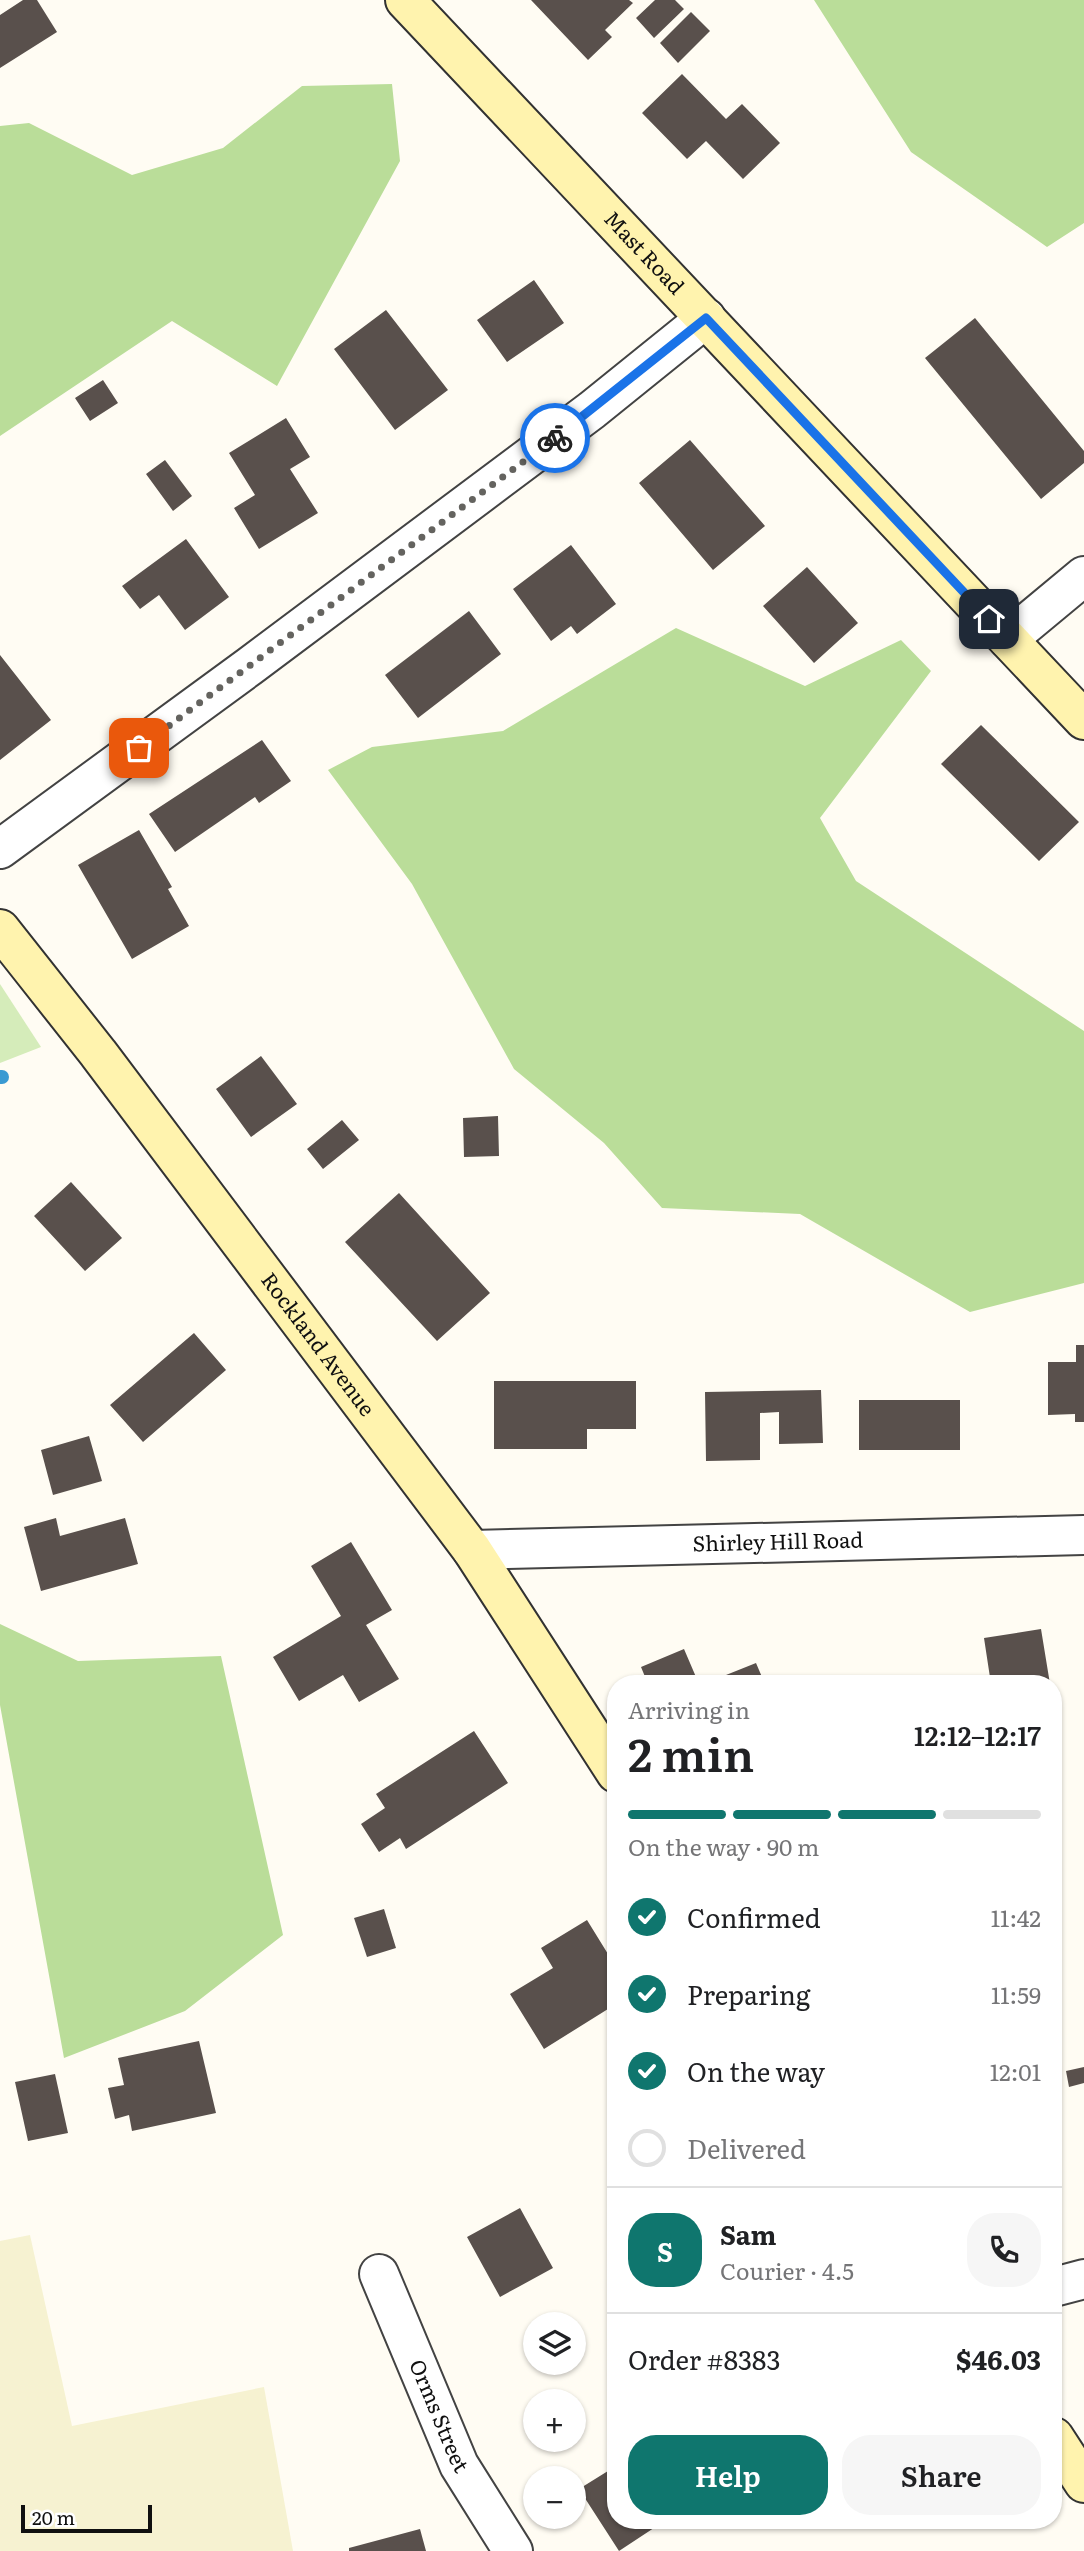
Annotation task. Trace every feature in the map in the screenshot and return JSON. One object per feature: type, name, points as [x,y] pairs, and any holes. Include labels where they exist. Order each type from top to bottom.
[{"type":"street","name":"Mast Road","points":[[405,0],[1084,720]]},
{"type":"street","points":[[0,849],[581,418],[706,318]]},
{"type":"street","points":[[1008,639],[1084,576]]},
{"type":"street","name":"Rockland Avenue","points":[[0,929],[106,1064],[472,1550],[607,1759]]},
{"type":"street","name":"Shirley Hill Road","points":[[472,1550],[1084,1535]]},
{"type":"street","name":"Orms Street","points":[[379,2274],[459,2465],[513,2551]]},
{"type":"street","points":[[1062,2285],[1084,2279]]},
{"type":"street","points":[[1062,2449],[1084,2483]]},
{"type":"shaded area","points":[[30,2235],[72,2426],[264,2387],[293,2551],[0,2551],[0,2241]]},
{"type":"green space","points":[[814,0],[1084,0],[1084,223],[1047,247],[911,152]]},
{"type":"green space","points":[[392,84],[400,161],[277,386],[172,321],[0,436],[0,126],[29,123],[132,175],[223,148],[302,86]]},
{"type":"green space","points":[[676,628],[805,686],[901,640],[931,671],[820,818],[856,881],[1084,1031],[1084,1283],[970,1312],[800,1214],[662,1208],[604,1143],[514,1069],[412,884],[328,770],[372,747],[503,731]]},
{"type":"green space","points":[[0,984],[41,1047],[0,1063]]},
{"type":"green space","points":[[0,1624],[78,1661],[221,1656],[283,1935],[185,2011],[64,2058],[0,1705]]},
{"type":"building","points":[[23,0],[37,0],[57,32],[0,68],[0,15]]},
{"type":"building","points":[[531,0],[629,0],[633,3],[605,30],[612,37],[588,60]]},
{"type":"building","points":[[655,0],[675,0],[684,9],[654,38],[636,18]]},
{"type":"building","points":[[691,12],[710,31],[678,63],[660,43]]},
{"type":"building","points":[[682,74],[726,119],[742,104],[780,143],[743,179],[706,141],[687,159],[642,113]]},
{"type":"building","points":[[534,280],[564,323],[507,362],[477,320]]},
{"type":"building","points":[[386,310],[448,390],[395,430],[334,349]]},
{"type":"building","points":[[975,318],[1084,451],[1084,463],[1041,499],[925,358]]},
{"type":"building","points":[[103,380],[118,403],[90,421],[75,398]]},
{"type":"building","points":[[286,418],[310,457],[290,469],[318,513],[259,549],[234,508],[255,495],[229,453]]},
{"type":"building","points":[[690,440],[765,526],[713,570],[639,483]]},
{"type":"building","points":[[165,460],[192,496],[173,511],[146,474]]},
{"type":"building","points":[[186,539],[229,597],[185,630],[159,595],[140,609],[122,586]]},
{"type":"building","points":[[571,545],[616,604],[577,634],[571,626],[551,641],[513,589]]},
{"type":"building","points":[[807,567],[858,623],[814,663],[763,606]]},
{"type":"building","points":[[469,611],[501,654],[418,718],[385,675]]},
{"type":"building","points":[[0,655],[51,720],[0,760]]},
{"type":"building","points":[[981,725],[1079,822],[1039,861],[941,764]]},
{"type":"building","points":[[262,740],[291,781],[259,803],[255,797],[175,852],[149,814]]},
{"type":"building","points":[[139,830],[172,887],[168,889],[189,926],[132,959],[78,865]]},
{"type":"building","points":[[261,1056],[297,1104],[251,1137],[216,1089]]},
{"type":"building","points":[[498,1116],[499,1156],[464,1157],[463,1118]]},
{"type":"building","points":[[342,1120],[359,1140],[323,1169],[307,1149]]},
{"type":"building","points":[[71,1182],[122,1238],[85,1271],[34,1216]]},
{"type":"building","points":[[399,1193],[490,1293],[437,1341],[345,1242]]},
{"type":"building","points":[[194,1333],[226,1370],[143,1442],[110,1405]]},
{"type":"building","points":[[1076,1345],[1084,1345],[1084,1422],[1075,1422],[1075,1414],[1048,1415],[1048,1362],[1076,1362]]},
{"type":"building","points":[[494,1381],[636,1381],[636,1429],[587,1429],[587,1449],[494,1449]]},
{"type":"building","points":[[821,1390],[823,1443],[779,1444],[779,1412],[760,1413],[760,1460],[706,1461],[705,1392]]},
{"type":"building","points":[[859,1400],[960,1400],[960,1450],[859,1450]]},
{"type":"building","points":[[89,1436],[102,1481],[53,1495],[41,1450]]},
{"type":"building","points":[[56,1518],[60,1536],[125,1518],[138,1564],[41,1591],[24,1527]]},
{"type":"building","points":[[351,1542],[392,1610],[366,1625],[399,1679],[359,1702],[343,1675],[299,1701],[273,1657],[341,1616],[311,1566]]},
{"type":"building","points":[[1041,1629],[1049,1675],[990,1675],[984,1638]]},
{"type":"building","points":[[684,1649],[695,1675],[644,1675],[641,1667]]},
{"type":"building","points":[[756,1663],[761,1675],[726,1675]]},
{"type":"building","points":[[474,1731],[508,1783],[406,1849],[400,1838],[379,1852],[361,1824],[385,1808],[376,1794]]},
{"type":"building","points":[[384,1909],[396,1948],[367,1957],[354,1918]]},
{"type":"building","points":[[587,1920],[607,1952],[607,2010],[544,2049],[510,1994],[553,1968],[541,1948]]},
{"type":"building","points":[[199,2041],[216,2113],[132,2131],[129,2115],[115,2119],[108,2088],[124,2085],[118,2058]]},
{"type":"building","points":[[1084,2067],[1084,2083],[1069,2087],[1066,2071]]},
{"type":"building","points":[[55,2074],[68,2133],[28,2141],[15,2082]]},
{"type":"building","points":[[520,2208],[553,2268],[500,2297],[467,2237]]},
{"type":"building","points":[[607,2472],[607,2529],[652,2529],[619,2551],[586,2500],[586,2485]]},
{"type":"building","points":[[420,2529],[426,2551],[349,2551],[349,2548]]},
{"type":"way so far","points":[[139,748],[555,438]]},
{"type":"route","points":[[555,438],[706,318],[989,619]]}]
